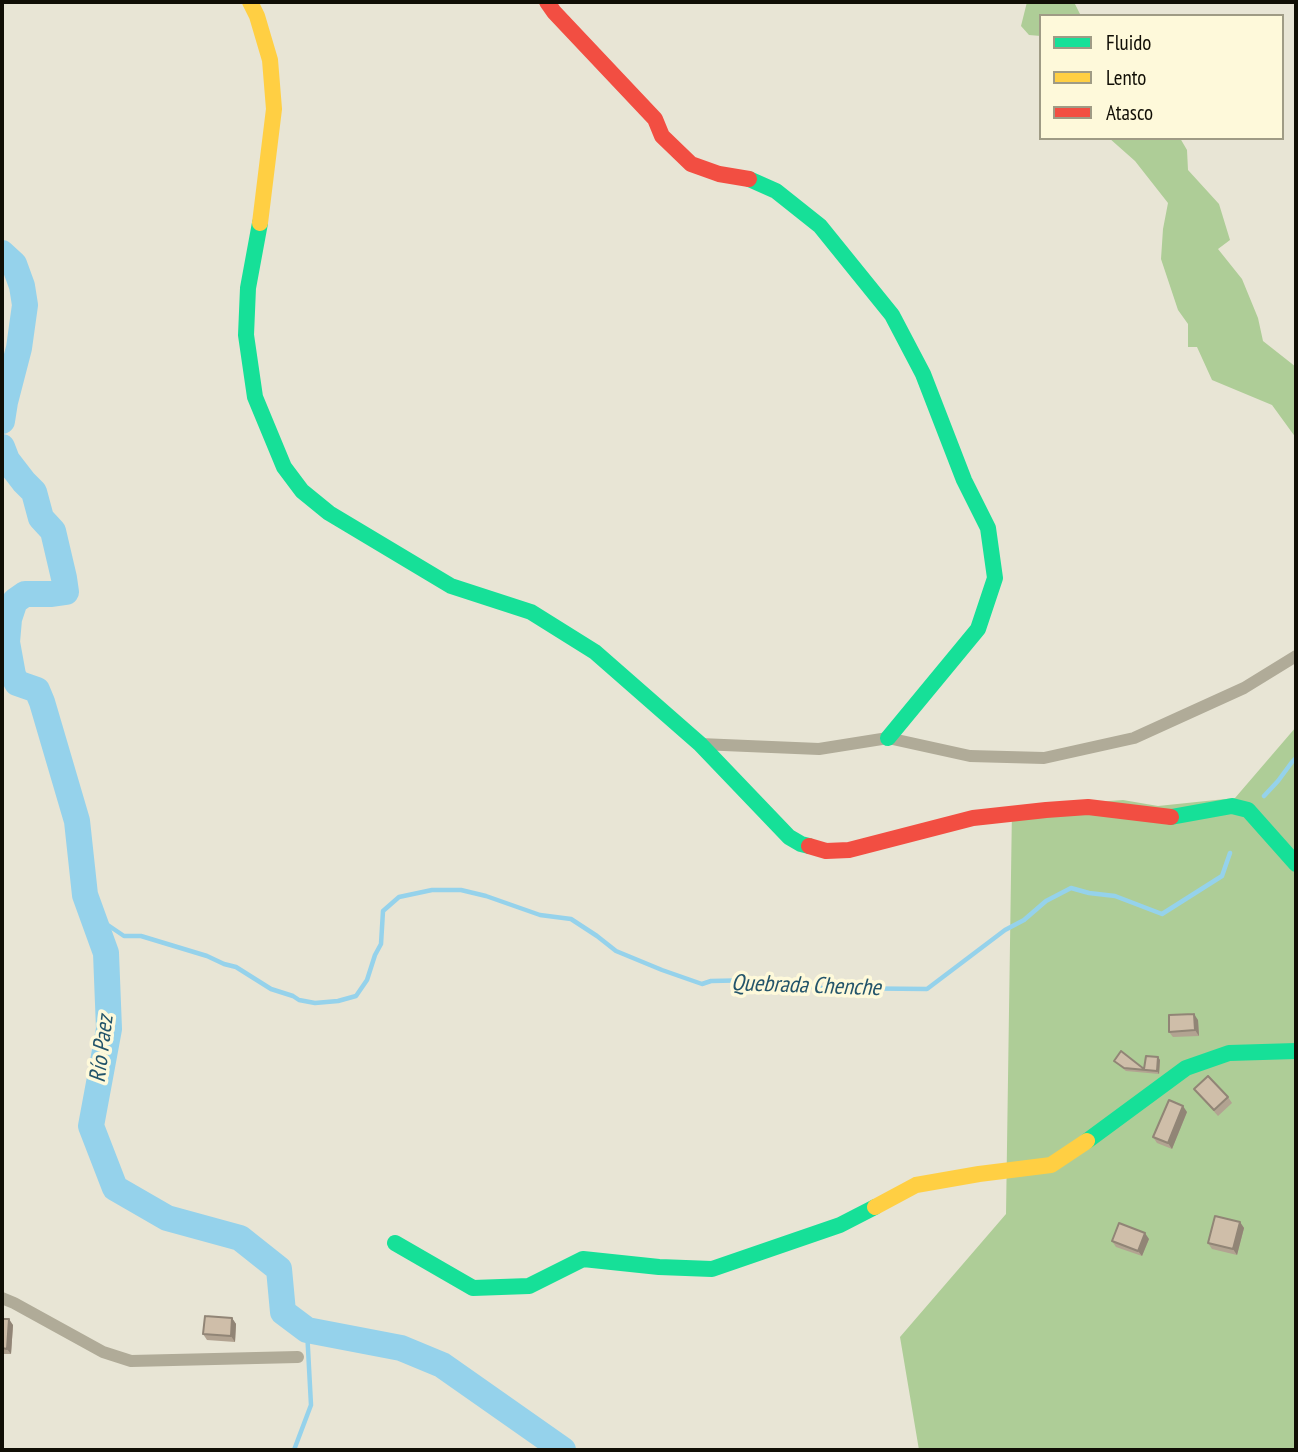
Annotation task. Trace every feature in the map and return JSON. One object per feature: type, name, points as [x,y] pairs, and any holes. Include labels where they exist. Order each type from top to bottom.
[{"type":"street","points":[[250,2],[270,60],[274,109],[258,239],[248,288],[246,335],[256,397],[284,467],[302,491],[329,513],[451,586],[531,612],[595,652],[700,744],[789,837],[801,844],[826,851],[849,850],[973,818],[1088,807],[1170,817],[1232,806],[1248,810],[1296,864]]},
{"type":"street","points":[[547,2],[655,120],[662,136],[691,164],[719,174],[750,179],[776,191],[820,226],[892,315],[923,374],[964,480],[988,528],[995,578],[978,629],[888,738]]},
{"type":"street","points":[[700,744],[819,749],[888,738],[970,756],[1044,758],[1133,738],[1244,688],[1296,656]]},
{"type":"street","points":[[395,1243],[473,1288],[529,1286],[583,1259],[659,1267],[712,1269],[840,1225],[916,1185],[1051,1165],[1186,1068],[1229,1053],[1296,1051]]},
{"type":"street","points":[[2,1298],[103,1352],[131,1361],[298,1357]]},
{"type":"green space","points":[[1027,2],[1074,2],[1080,14],[1039,14],[1039,36],[1029,35],[1021,26]]},
{"type":"green space","points":[[1111,140],[1181,140],[1187,150],[1188,170],[1219,204],[1230,240],[1218,249],[1242,279],[1258,318],[1263,341],[1296,367],[1296,438],[1272,405],[1212,380],[1197,347],[1188,347],[1188,324],[1178,310],[1161,259],[1168,203],[1135,161]]},
{"type":"green space","points":[[1296,727],[1296,1450],[919,1450],[900,1337],[1006,1214],[1012,808],[1123,800],[1158,806],[1235,798]]},
{"type":"building","points":[[1194,1014],[1195,1030],[1169,1032],[1169,1015]]},
{"type":"building","points":[[1121,1051],[1144,1069],[1146,1056],[1158,1057],[1157,1071],[1124,1068],[1114,1061]]},
{"type":"building","points":[[1208,1076],[1228,1097],[1214,1110],[1194,1089]]},
{"type":"building","points":[[1169,1100],[1183,1106],[1168,1143],[1153,1137]]},
{"type":"building","points":[[1215,1216],[1240,1222],[1233,1249],[1208,1243]]},
{"type":"building","points":[[1119,1223],[1145,1233],[1138,1251],[1112,1241]]},
{"type":"building","points":[[205,1316],[232,1318],[231,1336],[203,1334]]},
{"type":"building","points":[[2,1319],[9,1319],[7,1349],[2,1348]]},
{"type":"waterway","name":"Río Paez","points":[[2,253],[14,264],[25,305],[19,348],[2,421]]},
{"type":"waterway","name":"Río Paez","points":[[2,447],[7,460],[34,492],[41,518],[53,531],[64,578],[66,592],[25,594],[15,601],[9,619],[7,642],[17,683],[37,690],[42,702],[77,821],[85,895],[106,953],[109,1029],[91,1126],[115,1188],[167,1218],[240,1238],[279,1269],[283,1312],[307,1330],[401,1348],[442,1365],[563,1450]]},
{"type":"waterway","name":"Quebrada Chenche","points":[[1264,796],[1296,758]]},
{"type":"waterway","name":"Quebrada Chenche","points":[[93,915],[124,936],[141,936],[207,956],[236,967],[271,989],[315,1003],[356,996],[367,980],[381,944],[383,911],[399,897],[432,890],[461,890],[540,915],[571,919],[616,951],[702,984],[711,981],[758,980],[822,988],[927,989],[1005,930],[1024,920],[1046,901],[1071,888],[1115,896],[1162,914],[1222,876],[1230,853]]},
{"type":"waterway","points":[[294,1450],[311,1405],[307,1330]]},
{"type":"traffic: fast","points":[[749,179],[776,191],[820,226],[892,315],[923,374],[964,480],[988,528],[995,578],[978,629],[888,738]]},
{"type":"traffic: fast","points":[[260,223],[248,288],[246,335],[255,397],[284,467],[302,491],[329,513],[451,586],[531,612],[595,652],[700,744],[789,837],[809,846]]},
{"type":"traffic: fast","points":[[1171,817],[1232,806],[1248,810],[1296,864]]},
{"type":"traffic: fast","points":[[1087,1141],[1186,1068],[1229,1053],[1296,1051]]},
{"type":"traffic: fast","points":[[395,1243],[473,1288],[529,1286],[583,1259],[659,1267],[712,1269],[840,1225],[875,1207]]},
{"type":"traffic: slow","points":[[250,2],[270,60],[274,109],[260,223]]},
{"type":"traffic: slow","points":[[875,1207],[916,1185],[1051,1165],[1087,1141]]},
{"type":"traffic: jam","points":[[547,2],[655,119],[662,136],[691,164],[719,174],[749,179]]},
{"type":"traffic: jam","points":[[809,846],[826,851],[849,850],[973,818],[1046,810],[1088,807],[1171,817]]}]
